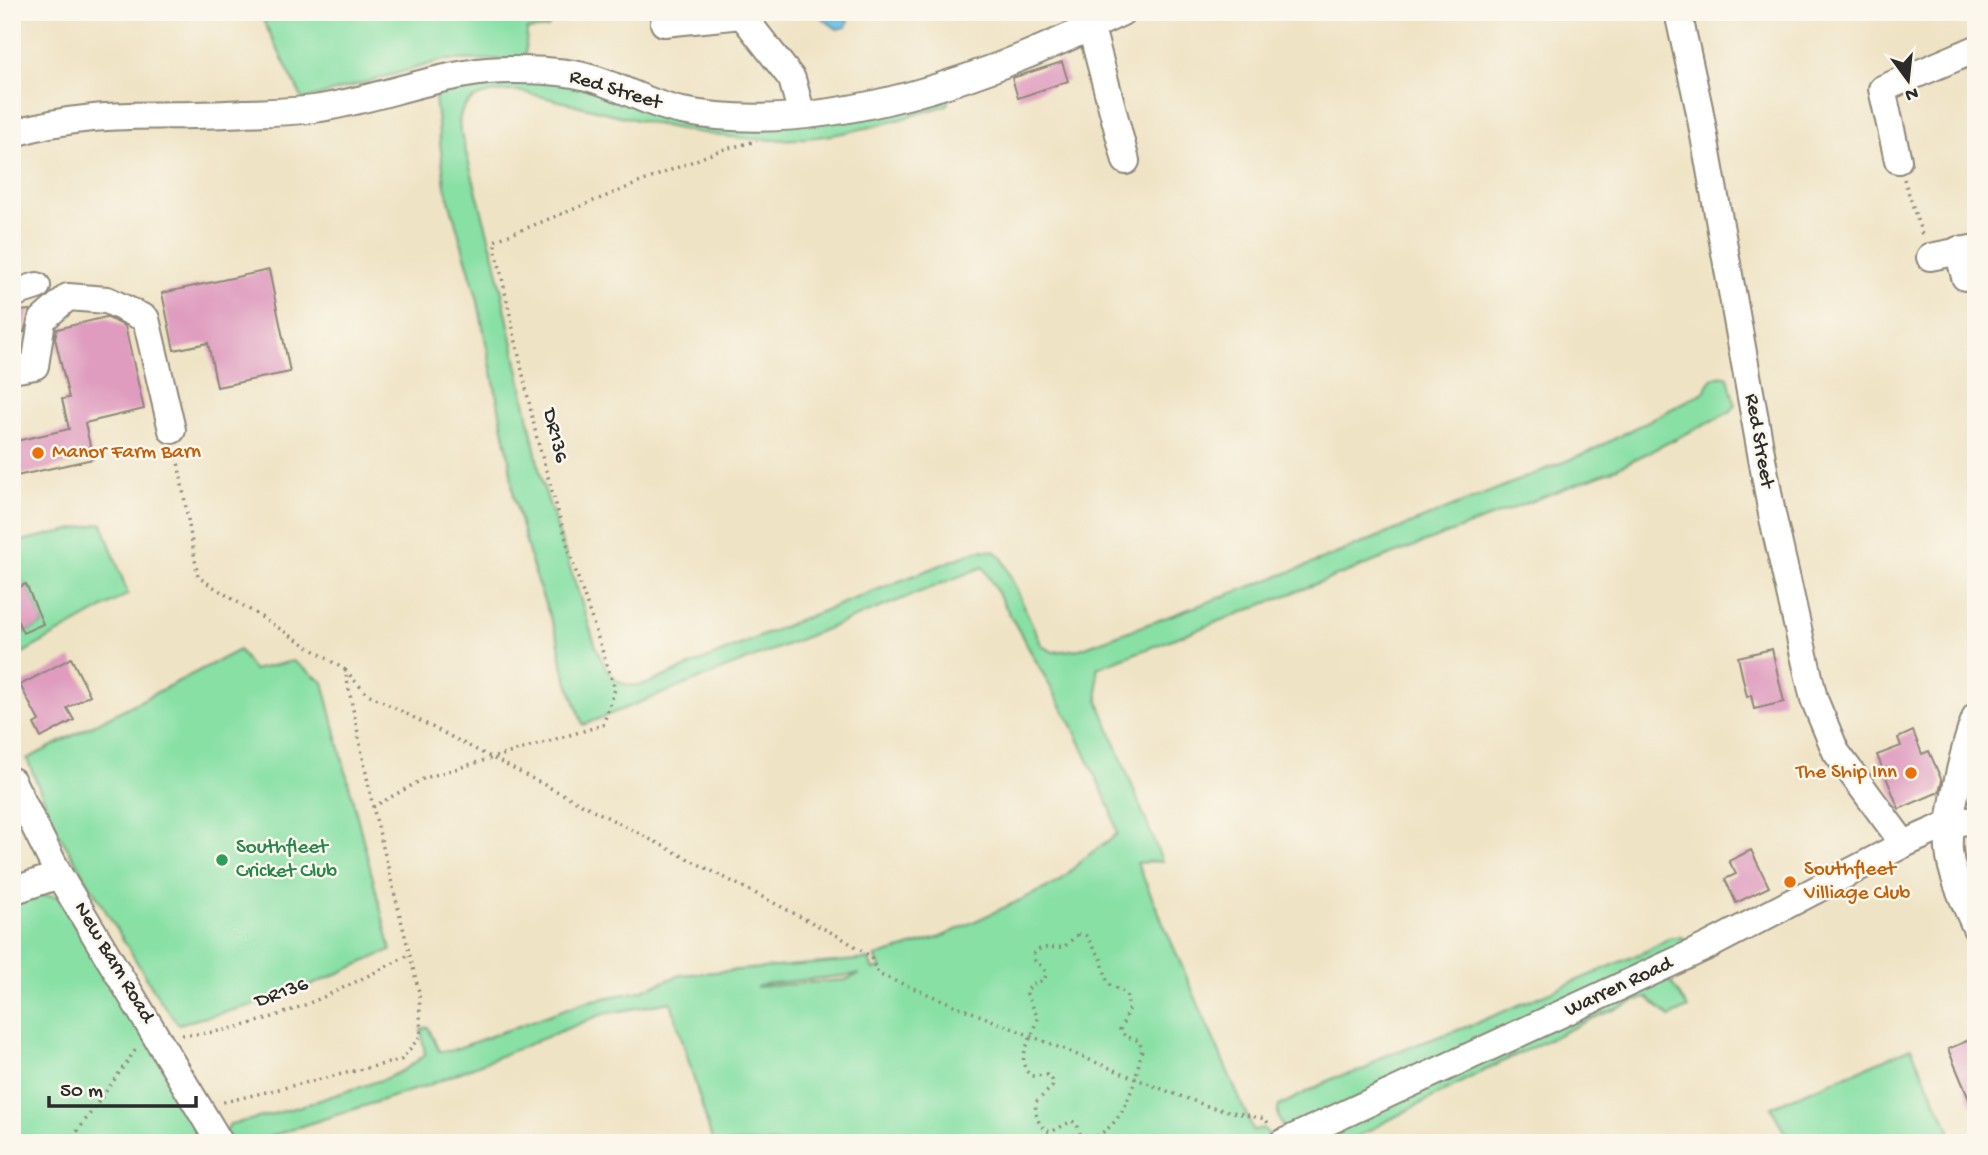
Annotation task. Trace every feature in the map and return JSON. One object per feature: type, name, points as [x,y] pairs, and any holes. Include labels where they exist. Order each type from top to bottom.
[{"type":"street","name":"Red Street","points":[[12,134],[49,123],[92,116],[212,116],[314,108],[488,71],[574,74],[681,111],[755,118],[802,115],[867,104],[976,75],[1081,21],[1122,12]]},
{"type":"street","name":"Red Street","points":[[1678,12],[1702,121],[1772,513],[1807,674],[1821,721],[1836,752],[1904,844]]},
{"type":"street","points":[[664,23],[742,15],[792,79],[802,115]]},
{"type":"street","points":[[1081,21],[1094,39],[1126,162]]},
{"type":"street","points":[[1898,160],[1882,89],[1976,49]]},
{"type":"street","points":[[1930,257],[1967,249],[1965,277]]},
{"type":"street","points":[[12,370],[35,366],[42,320],[68,296],[107,300],[146,319],[172,430]]},
{"type":"street","points":[[1976,716],[1963,822],[1950,858],[1976,928]]},
{"type":"street","name":"New Barn Road","points":[[12,781],[60,876],[220,1143]]},
{"type":"street","name":"Warren Road","points":[[1283,1142],[1709,946],[1904,844],[1963,822]]},
{"type":"street","points":[[12,891],[60,876]]},
{"type":"path","name":"DR136","points":[[373,807],[425,778],[603,725],[615,689],[572,560],[537,439],[494,241],[721,150],[761,140]]},
{"type":"path","points":[[1898,160],[1930,257]]},
{"type":"path","points":[[172,430],[198,577],[345,670],[366,693],[840,937],[870,956],[878,974],[1210,1107],[1265,1119],[1283,1142]]},
{"type":"path","points":[[202,1111],[258,1092],[401,1060],[421,1035],[419,992],[373,807],[345,670]]},
{"type":"path","points":[[1083,933],[1101,958],[1107,982],[1125,992],[1129,1001],[1129,1011],[1119,1027],[1124,1035],[1141,1045],[1134,1078],[1122,1113],[1108,1130],[1085,1139],[1080,1135],[1076,1123],[1068,1121],[1049,1132],[1041,1124],[1035,1108],[1037,1099],[1052,1087],[1053,1082],[1047,1075],[1032,1076],[1025,1070],[1025,1044],[1030,1037],[1038,1018],[1036,1009],[1026,998],[1026,990],[1043,981],[1046,974],[1045,969],[1035,961],[1034,953],[1041,948],[1064,947],[1078,934],[1083,933]]},
{"type":"path","name":"DR136","points":[[154,1031],[199,1034],[244,1024],[303,1005],[410,955]]},
{"type":"path","points":[[69,1143],[154,1031]]},
{"type":"green space","points":[[259,12],[558,12],[548,28],[527,30],[525,59],[444,60],[303,100]]},
{"type":"green space","points":[[509,70],[714,118],[950,96],[947,105],[891,122],[835,135],[796,139],[728,137],[693,131],[518,91],[477,97],[463,109],[460,130],[495,260],[542,482],[596,647],[609,672],[622,683],[629,685],[649,683],[797,621],[979,550],[994,551],[1002,558],[1042,646],[1053,652],[1080,649],[1306,566],[1591,451],[1704,392],[1716,377],[1728,377],[1735,405],[1730,412],[1613,470],[1097,668],[1098,700],[1162,861],[1137,863],[1253,1130],[1264,1129],[1274,1141],[713,1143],[671,1002],[603,1014],[429,1085],[271,1136],[263,1143],[229,1143],[225,1133],[230,1124],[302,1106],[377,1082],[407,1068],[425,1054],[421,1029],[428,1027],[439,1051],[450,1051],[584,1002],[640,991],[680,975],[869,959],[873,970],[881,968],[875,957],[941,937],[1059,882],[1083,859],[1117,834],[1111,810],[1072,725],[983,567],[583,725],[563,669],[558,639],[536,579],[514,498],[509,458],[477,297],[445,186],[434,89]],"holes":[[[860,974],[845,980],[756,987]]]},
{"type":"green space","points":[[102,523],[128,594],[12,659],[12,609],[23,633],[43,624],[26,584],[12,590],[12,543]]},
{"type":"green space","name":"Southfleet Cricket Club","points":[[239,650],[253,670],[293,661],[323,682],[391,950],[285,997],[178,1024],[160,1000],[57,831],[27,759]]},
{"type":"green space","points":[[57,896],[210,1143],[12,1143],[12,898]]},
{"type":"green space","points":[[1671,937],[1680,937],[1698,944],[1285,1131],[1282,1125],[1278,1116],[1279,1106],[1336,1077],[1365,1070],[1379,1058],[1472,1025],[1646,951]]},
{"type":"green space","points":[[1665,973],[1688,1008],[1670,1017],[1648,998],[1641,999],[1591,1019],[1477,1074],[1345,1143],[1295,1143]]},
{"type":"green space","points":[[1911,1048],[1956,1143],[1790,1143],[1771,1107]]},
{"type":"water","points":[[825,12],[843,14],[848,21],[846,27],[837,29],[822,18]]},
{"type":"building","points":[[1062,62],[1068,81],[1018,98],[1012,78]]},
{"type":"building","points":[[269,270],[290,372],[217,387],[208,343],[174,350],[162,293]]},
{"type":"building","points":[[30,310],[24,332],[12,333],[12,312]]},
{"type":"building","points":[[106,317],[125,326],[144,409],[85,423],[93,459],[12,477],[12,442],[69,429],[62,399],[69,398],[55,338],[57,329]]},
{"type":"building","points":[[26,584],[43,624],[23,633],[12,609],[12,590]]},
{"type":"building","points":[[1772,649],[1784,702],[1754,709],[1751,695],[1747,697],[1738,657]]},
{"type":"building","points":[[71,658],[90,695],[67,708],[74,720],[41,738],[34,724],[39,721],[20,685]]},
{"type":"building","name":"The Ship Inn","points":[[1913,731],[1922,754],[1929,751],[1942,781],[1939,792],[1899,809],[1877,755],[1901,746],[1898,738]]},
{"type":"building","points":[[1751,850],[1769,887],[1736,903],[1725,879],[1736,874],[1729,861]]},
{"type":"building","points":[[1976,1037],[1976,1116],[1948,1049]]},
{"type":"place","name":"Manor Farm Barn","points":[[38,453]]},
{"type":"place","name":"The Ship Inn","points":[[1911,773]]},
{"type":"place","name":"Southfleet Cricket Club","points":[[222,860]]},
{"type":"place","name":"Southfleet Villiage Club","points":[[1790,882]]}]
